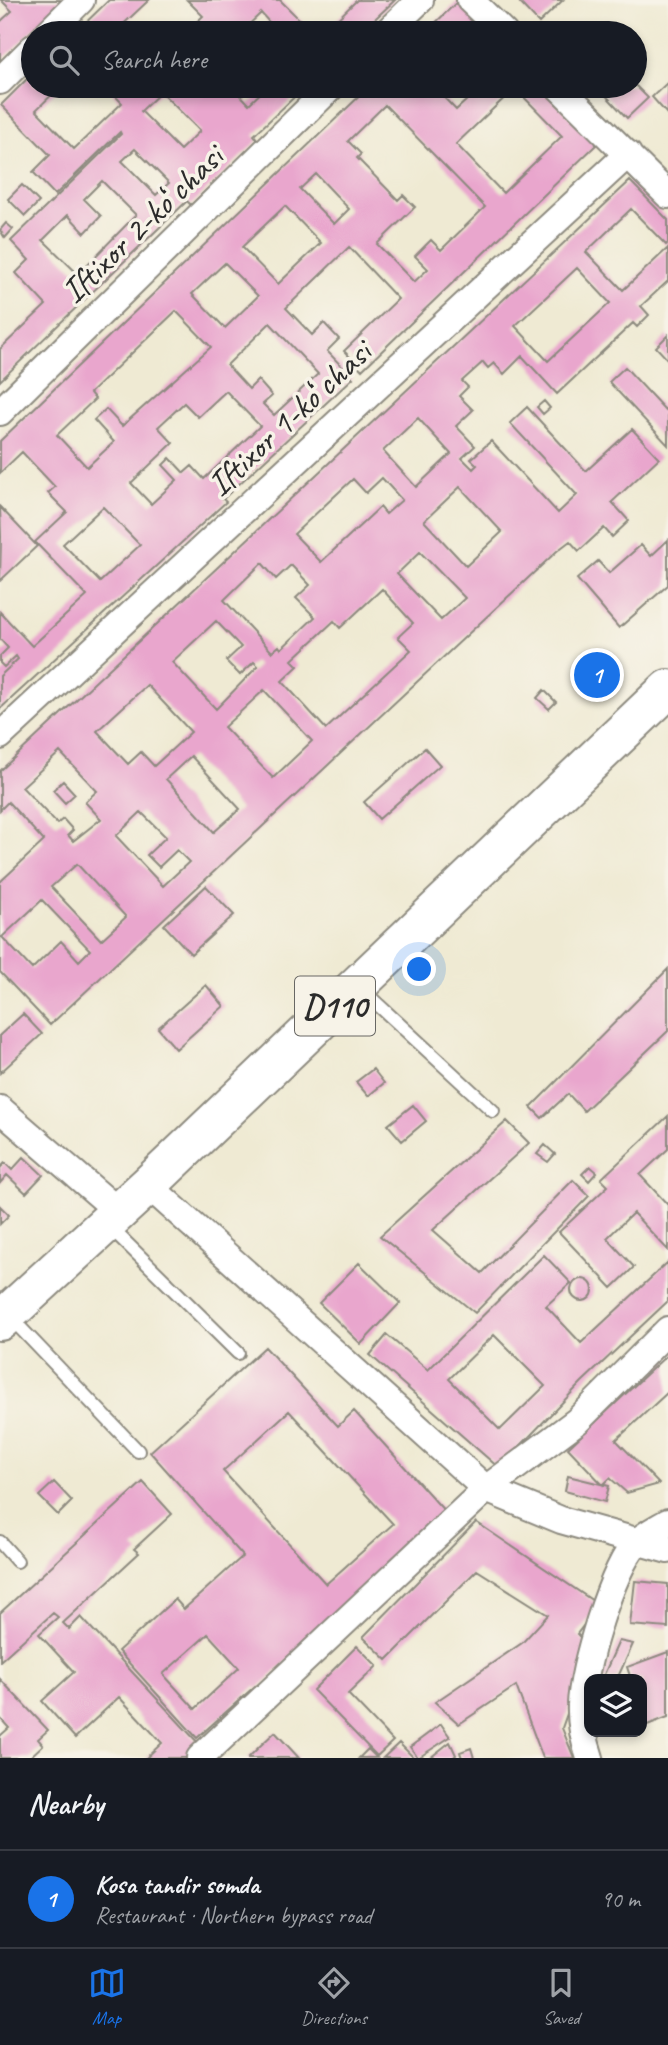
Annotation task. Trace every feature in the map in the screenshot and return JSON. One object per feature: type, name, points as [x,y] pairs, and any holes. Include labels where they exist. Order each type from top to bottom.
[{"type":"main road","name":"D110","points":[[4,1318],[148,1185],[668,689]]},
{"type":"street","points":[[60,21],[81,0]]},
{"type":"street","points":[[398,21],[420,0]]},
{"type":"street","points":[[470,0],[492,21]]},
{"type":"street","points":[[0,81],[21,60]]},
{"type":"street","name":"Iftixor 2-koʻchasi","points":[[0,412],[320,98]]},
{"type":"street","points":[[570,98],[668,195]]},
{"type":"street","name":"Iftixor 1-koʻchasi","points":[[0,736],[628,154]]},
{"type":"street","points":[[0,1109],[112,1218]]},
{"type":"street","points":[[148,1185],[486,1489],[561,1520],[668,1550]]},
{"type":"street","points":[[201,1758],[486,1489],[576,1421],[668,1330]]},
{"type":"street","points":[[590,1758],[582,1734],[581,1704],[586,1671],[617,1574],[636,1543],[668,1522]]},
{"type":"lane","points":[[357,985],[493,1111]]},
{"type":"lane","points":[[112,1218],[238,1353]]},
{"type":"lane","points":[[4,1318],[138,1451]]},
{"type":"lane","points":[[0,1542],[17,1561]]},
{"type":"building","points":[[1,0],[63,0],[42,21],[21,21],[21,41],[0,62],[0,22],[12,11]]},
{"type":"building","points":[[109,0],[149,0],[127,21],[87,21]]},
{"type":"building","points":[[187,0],[280,0],[301,21],[268,21],[261,13],[253,21],[198,21],[203,16]]},
{"type":"building","points":[[357,0],[395,0],[373,21],[335,21]]},
{"type":"building","points":[[459,0],[481,21],[437,21]]},
{"type":"building","points":[[523,0],[563,0],[541,21],[537,21],[520,3]]},
{"type":"building","points":[[668,82],[668,115],[652,97]]},
{"type":"building","points":[[21,85],[21,98],[48,98],[36,110],[74,149],[122,103],[117,98],[155,98],[141,111],[180,150],[200,131],[167,98],[243,98],[249,104],[255,98],[293,98],[254,135],[258,140],[191,205],[187,201],[0,381],[0,349],[46,305],[16,273],[29,260],[11,241],[121,134],[120,132],[55,195],[33,172],[50,155],[1,105]],"holes":[[[135,149],[169,183],[156,195],[122,161]],[[102,181],[136,215],[78,274],[43,240],[68,215],[85,233],[101,216],[84,199]]]},
{"type":"building","points":[[357,98],[444,98],[456,110],[469,98],[504,98],[456,144],[503,193],[562,136],[525,98],[553,98],[597,144],[362,370],[344,351],[398,299],[349,247],[286,308],[312,335],[324,323],[339,339],[327,351],[353,378],[223,499],[226,502],[0,709],[0,676],[18,659],[16,656],[4,667],[0,663],[0,656],[8,648],[0,639],[0,612],[32,646],[87,596],[35,542],[67,512],[48,493],[55,487],[22,452],[0,473],[0,441]],"holes":[[[385,105],[485,207],[441,250],[431,240],[415,256],[428,269],[414,282],[377,244],[415,207],[403,195],[398,200],[357,158],[361,154],[348,141]],[[316,174],[349,209],[334,224],[300,189]],[[285,206],[321,243],[278,284],[242,247]],[[225,263],[258,296],[225,328],[192,294]],[[176,311],[211,347],[122,426],[106,409],[94,420],[114,442],[87,467],[57,435],[95,399],[90,393]],[[270,323],[318,374],[274,415],[263,404],[272,396],[258,380],[249,389],[227,365]],[[226,391],[260,426],[204,479],[192,466],[184,473],[170,458],[163,465],[177,480],[151,504],[131,483],[173,443],[158,427],[184,403],[198,417]],[[103,507],[140,545],[100,582],[63,544]]]},
{"type":"building","points":[[608,98],[648,98],[627,118]]},
{"type":"building","points":[[630,181],[668,220],[666,245],[631,209],[586,252],[623,290],[668,248],[668,281],[641,306],[649,315],[637,327],[633,323],[557,394],[522,356],[504,374],[494,363],[488,368],[483,362],[462,381],[468,387],[459,396],[473,410],[456,426],[475,446],[462,458],[473,469],[477,465],[471,459],[491,441],[558,513],[577,495],[510,423],[527,407],[586,471],[632,429],[659,458],[612,502],[629,521],[612,537],[604,528],[579,551],[570,541],[557,551],[50,1025],[0,972],[0,882],[44,841],[8,802],[0,810],[0,771]],"holes":[[[577,268],[610,303],[548,361],[515,326]],[[418,418],[451,454],[416,487],[383,451]],[[382,478],[402,500],[386,514],[380,507],[321,562],[294,534],[353,479],[366,493]],[[460,487],[502,532],[466,566],[424,521]],[[420,552],[465,598],[441,620],[397,574]],[[262,563],[276,579],[291,565],[310,585],[296,598],[315,617],[281,649],[279,646],[272,652],[224,600]],[[382,589],[413,623],[398,637],[411,650],[326,729],[282,681],[298,666],[292,660],[334,621],[340,628]],[[216,621],[241,647],[226,661],[240,675],[254,662],[258,666],[216,709],[172,662]],[[147,685],[191,732],[154,766],[141,752],[128,764],[97,731]],[[264,690],[312,741],[273,778],[224,727]],[[60,752],[97,791],[85,802],[101,819],[73,841],[68,835],[73,830],[63,819],[57,824],[22,787]],[[191,756],[240,809],[214,832],[166,779]],[[141,812],[166,837],[147,855],[159,867],[177,850],[189,862],[163,886],[116,836]],[[77,864],[126,917],[101,940],[51,887]],[[42,900],[90,950],[79,961],[61,941],[32,969],[2,937]]]},
{"type":"building","points":[[22,185],[39,202],[25,216],[8,199]]},
{"type":"building","points":[[6,223],[13,229],[5,238],[0,230]]},
{"type":"building","points":[[668,335],[668,360],[656,347]]},
{"type":"building","points":[[625,367],[665,410],[668,407],[668,445],[609,382]]},
{"type":"building","points":[[544,401],[550,408],[543,414],[537,407]]},
{"type":"building","points":[[0,507],[37,546],[0,581],[1,537]]},
{"type":"building","points":[[668,540],[668,585],[619,628],[577,579],[598,561],[609,573],[641,545],[651,556]]},
{"type":"building","points":[[544,690],[556,702],[549,709],[537,698]]},
{"type":"building","points":[[425,748],[440,765],[379,819],[364,802]]},
{"type":"building","points":[[63,781],[75,794],[65,803],[53,790]]},
{"type":"building","points":[[206,886],[234,915],[191,954],[164,925]]},
{"type":"building","points":[[668,969],[668,1031],[584,1111],[568,1094],[542,1118],[531,1107]]},
{"type":"building","points":[[206,985],[224,1006],[176,1049],[158,1028]]},
{"type":"building","points":[[23,1014],[42,1034],[0,1073],[0,1035]]},
{"type":"building","points":[[373,1069],[384,1083],[368,1096],[356,1082]]},
{"type":"building","points":[[413,1105],[426,1121],[402,1141],[388,1125]]},
{"type":"building","points":[[668,1116],[668,1149],[640,1175],[668,1205],[668,1250],[633,1213],[607,1238],[634,1267],[612,1288],[559,1232],[608,1186],[601,1179]]},
{"type":"building","points":[[507,1121],[529,1143],[433,1230],[482,1273],[573,1180],[589,1196],[475,1313],[380,1236]]},
{"type":"building","points":[[545,1145],[555,1154],[548,1162],[537,1154]]},
{"type":"building","points":[[24,1157],[43,1175],[26,1193],[7,1175],[0,1183],[0,1168],[5,1163],[12,1170]]},
{"type":"building","points":[[590,1166],[597,1172],[589,1181],[582,1174]]},
{"type":"building","points":[[0,1206],[9,1215],[0,1224]]},
{"type":"building","points":[[544,1255],[571,1283],[546,1306],[581,1343],[668,1262],[668,1301],[582,1382],[499,1468],[370,1355],[387,1335],[428,1370]],"holes":[[[494,1335],[545,1386],[500,1430],[449,1379]]]},
{"type":"building","points":[[359,1263],[400,1303],[361,1344],[319,1303]]},
{"type":"building","points":[[582,1279],[590,1282],[593,1290],[590,1298],[582,1301],[574,1298],[571,1290],[574,1282]]},
{"type":"building","points":[[265,1347],[338,1426],[354,1411],[448,1515],[257,1689],[255,1686],[197,1738],[118,1651],[175,1599],[184,1609],[243,1556],[150,1452]],"holes":[[[289,1411],[393,1524],[326,1584],[223,1471]],[[208,1634],[239,1668],[195,1709],[163,1674]]]},
{"type":"building","points":[[668,1354],[668,1392],[616,1440],[659,1484],[627,1493],[610,1478],[603,1485],[568,1448]]},
{"type":"building","points":[[568,1476],[609,1486],[605,1502],[565,1491]]},
{"type":"building","points":[[54,1482],[72,1501],[58,1515],[39,1496]]},
{"type":"building","points":[[143,1482],[172,1514],[134,1549],[139,1553],[63,1623],[69,1629],[81,1617],[200,1745],[186,1758],[146,1758],[162,1743],[119,1697],[75,1738],[42,1701],[74,1672],[39,1634],[58,1617],[53,1613],[0,1661],[0,1613]]},
{"type":"building","points":[[476,1522],[599,1605],[577,1634],[590,1648],[562,1728],[574,1758],[543,1758],[516,1686],[459,1724],[435,1702],[522,1643],[548,1615],[477,1570],[387,1660],[363,1637]]},
{"type":"building","points":[[635,1581],[668,1584],[668,1628],[630,1625]]},
{"type":"building","points":[[619,1641],[633,1644],[619,1674],[604,1674]]},
{"type":"building","points":[[357,1646],[377,1666],[348,1694],[393,1741],[377,1756],[313,1690]]},
{"type":"building","points":[[668,1652],[668,1717],[647,1725],[647,1674],[629,1674],[627,1667]]},
{"type":"building","points":[[0,1679],[48,1730],[38,1739],[43,1745],[29,1758],[0,1758],[0,1736],[9,1728],[0,1718]]},
{"type":"building","points":[[441,1724],[450,1737],[418,1758],[410,1747]]},
{"type":"building","points":[[275,1732],[299,1758],[248,1758],[260,1746]]},
{"type":"building","points":[[450,1742],[456,1755],[453,1758],[430,1758]]},
{"type":"building","points":[[399,1743],[414,1758],[383,1758]]},
{"type":"building","points":[[471,1748],[474,1758],[462,1758],[460,1752]]},
{"type":"building","points":[[368,1749],[377,1758],[359,1758]]},
{"type":"place","name":"Kosa tandir somda","points":[[597,675]]}]
